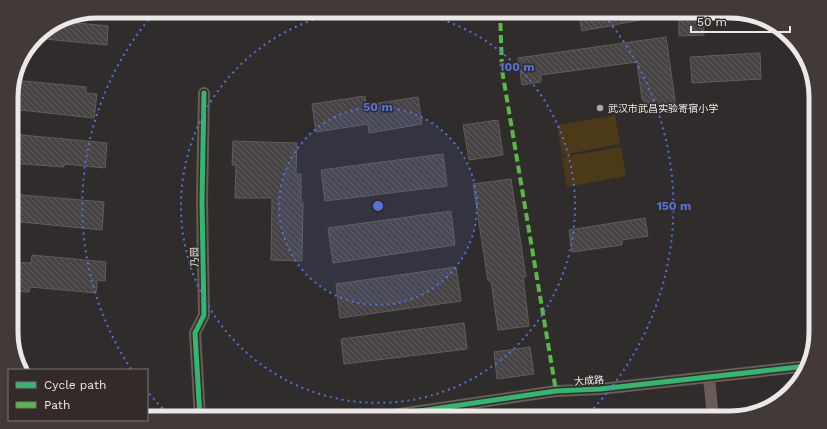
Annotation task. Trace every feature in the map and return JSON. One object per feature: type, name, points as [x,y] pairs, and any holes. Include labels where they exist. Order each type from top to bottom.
[{"type":"street","name":"乃园","points":[[200,411],[195,333],[204,315],[202,202],[204,93]]},
{"type":"street","name":"大成路","points":[[420,411],[556,391],[600,389],[801,367]]},
{"type":"street","points":[[709,377],[712,411]]},
{"type":"shaded area","points":[[615,115],[620,144],[562,155],[557,125]]},
{"type":"shaded area","points":[[621,147],[626,176],[567,187],[562,157]]},
{"type":"building","points":[[579,18],[651,18],[582,31]]},
{"type":"building","points":[[679,18],[703,18],[704,35],[679,36]]},
{"type":"building","points":[[72,22],[108,26],[107,45],[44,39],[53,31]]},
{"type":"building","points":[[666,37],[676,107],[657,110],[657,105],[645,103],[642,99],[637,62],[541,75],[541,82],[522,85],[518,58]]},
{"type":"building","points":[[760,53],[761,79],[692,83],[690,57]]},
{"type":"building","points":[[20,81],[86,87],[86,93],[97,94],[94,118],[18,110],[18,91]]},
{"type":"building","points":[[365,96],[366,105],[418,97],[422,124],[369,133],[368,124],[316,132],[312,104]]},
{"type":"building","points":[[498,120],[503,155],[469,160],[463,125]]},
{"type":"building","points":[[18,135],[107,143],[105,168],[64,164],[64,167],[18,164]]},
{"type":"building","points":[[233,141],[297,143],[296,174],[301,174],[301,202],[303,202],[302,261],[271,260],[272,198],[235,198],[236,165],[232,165]]},
{"type":"building","points":[[443,154],[447,186],[325,201],[321,170]]},
{"type":"building","points":[[511,179],[526,277],[523,277],[529,326],[498,330],[491,281],[488,281],[473,184]]},
{"type":"building","points":[[18,195],[104,202],[102,230],[18,222]]},
{"type":"building","points":[[451,211],[455,245],[333,263],[328,228]]},
{"type":"building","points":[[645,218],[648,236],[622,240],[622,245],[572,252],[569,230]]},
{"type":"building","points":[[32,255],[106,262],[105,281],[97,280],[96,293],[30,287],[29,292],[18,291],[18,262],[31,263]]},
{"type":"building","points":[[456,267],[461,301],[340,318],[336,284]]},
{"type":"building","points":[[464,323],[467,349],[344,364],[341,339]]},
{"type":"building","points":[[530,347],[534,374],[497,379],[494,352]]},
{"type":"marked path","points":[[500,18],[502,70],[556,391]]},
{"type":"cycle path","points":[[200,411],[195,333],[204,315],[202,202],[204,93]]},
{"type":"cycle path","points":[[420,411],[556,391],[600,389],[801,367]]},
{"type":"place","name":"武汉市武昌实验寄宿小学","points":[[600,108]]}]
